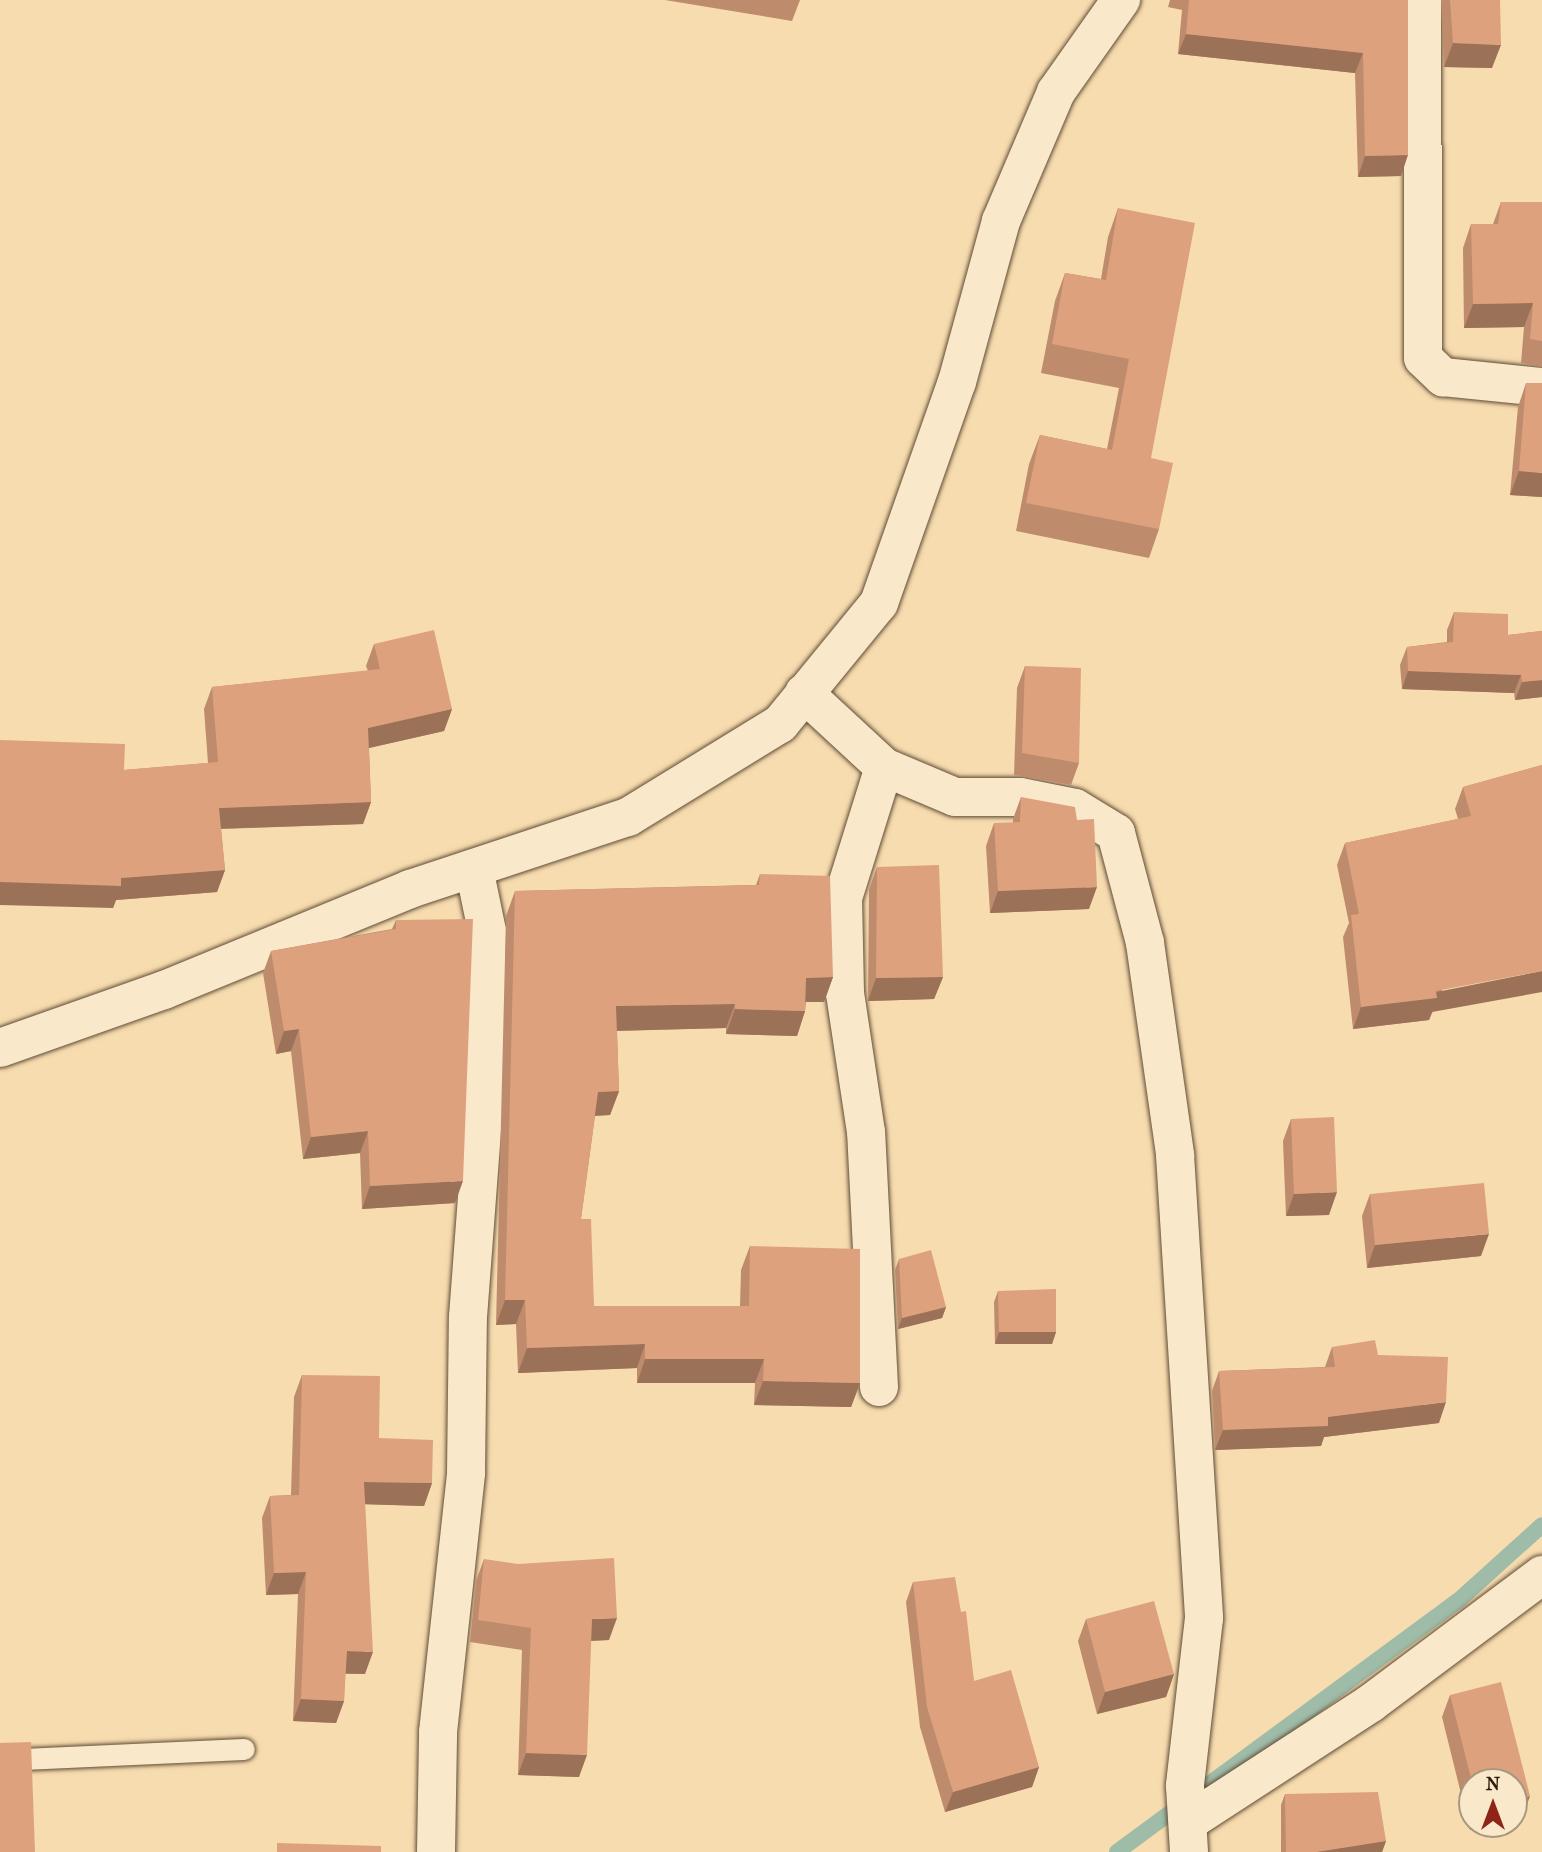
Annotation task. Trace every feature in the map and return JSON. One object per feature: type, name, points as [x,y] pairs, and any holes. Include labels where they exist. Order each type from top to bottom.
[{"type":"street","points":[[0,1048],[474,868],[628,817],[780,724],[880,603],[957,382],[1000,220],[1056,92],[1121,0]]},
{"type":"street","points":[[1422,0],[1423,358],[1443,377],[1542,387]]},
{"type":"street","points":[[804,693],[884,767],[955,797],[1020,797],[1075,808],[1116,833],[1145,943],[1175,1155],[1204,1618],[1188,1820]]},
{"type":"street","points":[[880,1387],[866,1132],[845,993],[843,898],[884,767]]},
{"type":"street","points":[[436,1852],[438,1732],[466,1473],[468,1317],[484,1105],[487,931],[474,868]]},
{"type":"street","points":[[1188,1820],[1371,1703],[1542,1575]]},
{"type":"lane","points":[[0,1760],[244,1749]]},
{"type":"building","points":[[1189,0],[1408,0],[1408,155],[1365,156],[1363,53],[1186,34]]},
{"type":"building","points":[[1450,0],[1500,0],[1501,45],[1453,43]]},
{"type":"building","points":[[1501,202],[1542,202],[1542,341],[1530,339],[1533,303],[1473,304],[1471,224],[1498,224]]},
{"type":"building","points":[[1118,208],[1195,223],[1151,458],[1173,463],[1159,529],[1026,503],[1040,435],[1112,450],[1129,359],[1052,344],[1065,273],[1106,280]]},
{"type":"building","points":[[1526,383],[1542,383],[1542,473],[1519,471]]},
{"type":"building","points":[[1454,612],[1508,614],[1508,635],[1542,631],[1542,680],[1522,682],[1521,675],[1408,671],[1407,647],[1453,642]]},
{"type":"building","points":[[434,630],[452,709],[368,728],[371,802],[219,808],[225,870],[121,878],[121,886],[0,882],[0,740],[125,744],[124,770],[218,762],[212,687],[380,669],[374,644]]},
{"type":"building","points":[[1025,666],[1081,668],[1079,763],[1022,753]]},
{"type":"building","points":[[1542,765],[1542,971],[1436,991],[1437,998],[1361,1007],[1351,915],[1359,914],[1345,843],[1471,816],[1463,787]]},
{"type":"building","points":[[1021,797],[1075,807],[1077,820],[1094,819],[1097,887],[998,891],[994,823],[1020,822]]},
{"type":"building","points":[[939,865],[943,977],[876,978],[877,867]]},
{"type":"building","points":[[760,874],[830,876],[833,977],[806,978],[805,1011],[735,1009],[735,1004],[616,1006],[619,1091],[598,1092],[581,1219],[591,1219],[594,1306],[749,1306],[750,1246],[860,1249],[860,1383],[763,1381],[764,1359],[645,1359],[645,1344],[527,1348],[525,1300],[505,1300],[515,891],[759,885]]},
{"type":"building","points":[[473,919],[463,1181],[370,1186],[368,1131],[311,1137],[299,1029],[284,1031],[271,951],[396,929],[396,920]]},
{"type":"building","points":[[1334,1117],[1337,1192],[1294,1194],[1291,1119]]},
{"type":"building","points":[[1484,1183],[1489,1234],[1375,1245],[1370,1194]]},
{"type":"building","points":[[931,1250],[946,1307],[902,1318],[899,1259]]},
{"type":"building","points":[[1056,1289],[1056,1332],[999,1332],[998,1291]]},
{"type":"building","points":[[1375,1340],[1378,1355],[1448,1357],[1446,1402],[1328,1417],[1328,1426],[1223,1430],[1219,1371],[1335,1367],[1332,1347]]},
{"type":"building","points":[[302,1375],[380,1376],[379,1438],[433,1440],[432,1483],[364,1482],[373,1652],[347,1651],[344,1701],[301,1699],[306,1572],[274,1573],[270,1496],[299,1495]]},
{"type":"building","points":[[614,1558],[617,1618],[592,1619],[587,1755],[526,1753],[531,1628],[478,1620],[484,1559],[518,1564]]},
{"type":"building","points":[[955,1577],[961,1612],[966,1611],[974,1681],[1011,1670],[1039,1767],[953,1792],[927,1707],[913,1582]]},
{"type":"building","points":[[1154,1601],[1174,1674],[1105,1692],[1086,1619]]},
{"type":"building","points":[[1501,1682],[1523,1768],[1468,1768],[1450,1695]]},
{"type":"building","points":[[31,1742],[35,1852],[0,1852],[0,1743]]},
{"type":"building","points":[[1378,1792],[1386,1841],[1316,1852],[1286,1852],[1285,1794]]},
{"type":"building","points":[[277,1843],[381,1846],[381,1852],[277,1852]]},
{"type":"waterway","points":[[1117,1852],[1458,1601],[1542,1525]]}]
